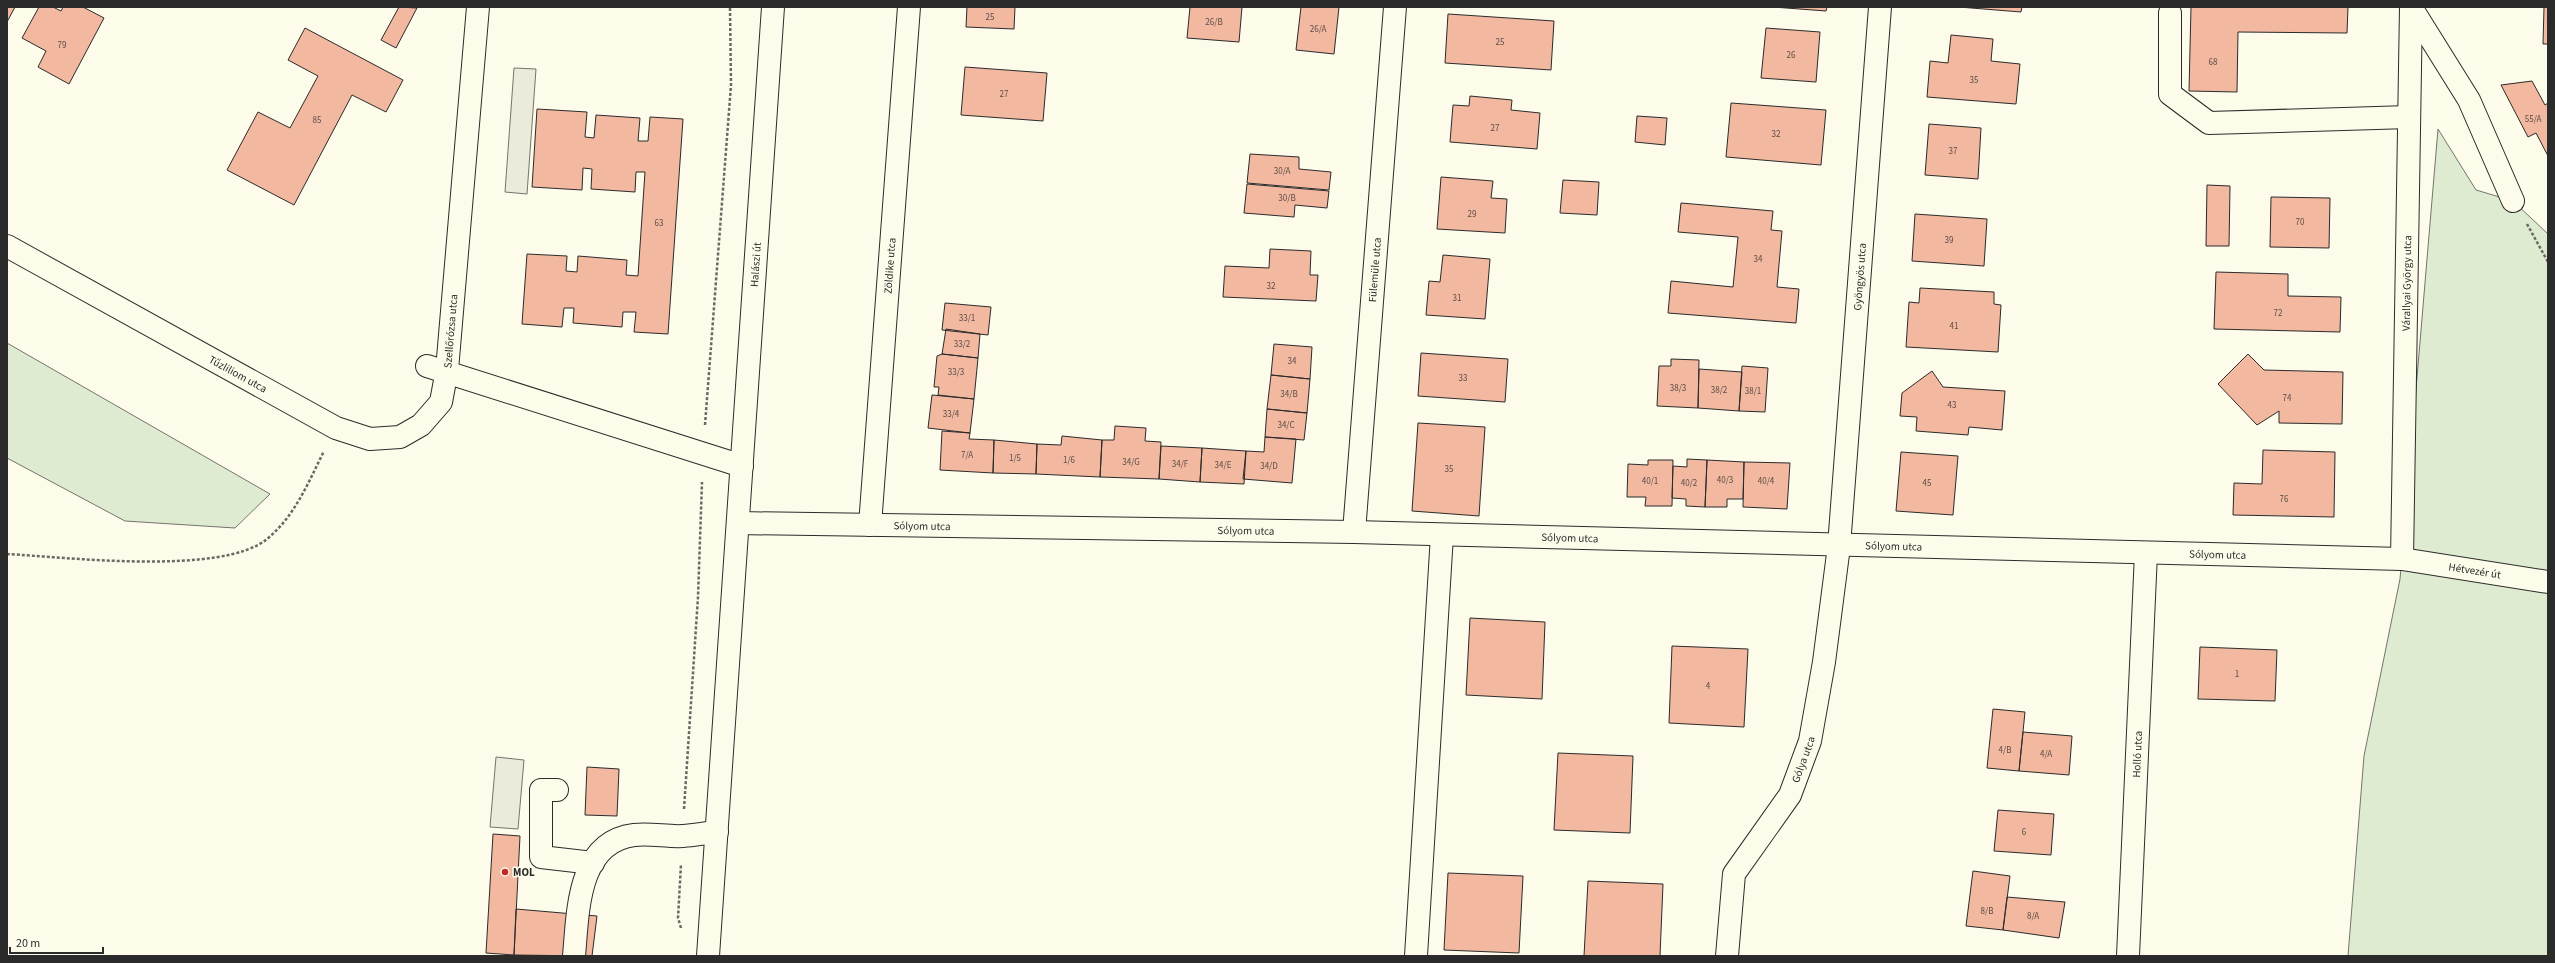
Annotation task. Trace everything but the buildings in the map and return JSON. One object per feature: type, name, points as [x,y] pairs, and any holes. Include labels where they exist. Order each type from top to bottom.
[{"type":"street","name":"Szellőrózsa utca","points":[[478,7],[437,368],[742,466]]},
{"type":"street","name":"Halászi út","points":[[708,956],[773,7]]},
{"type":"street","name":"Zöldike utca","points":[[870,525],[908,7]]},
{"type":"street","name":"Fülemüle utca","points":[[1354,532],[1395,7]]},
{"type":"street","name":"Gyöngyös utca","points":[[1839,546],[1880,7]]},
{"type":"street","name":"Várallyai György utca","points":[[2402,558],[2411,7],[2469,100],[2514,202]]},
{"type":"street","points":[[2170,14],[2170,94],[2209,123],[2409,117]]},
{"type":"street","name":"Tűzliliom utca","points":[[7,246],[336,428],[370,439],[400,437],[422,426],[441,402],[437,368]]},
{"type":"street","name":"Sólyom utca","points":[[738,523],[1354,532],[1839,546],[2402,558]]},
{"type":"street","points":[[1416,956],[1442,535]]},
{"type":"street","name":"Gólya utca","points":[[1727,956],[1734,874],[1790,795],[1810,741],[1824,662],[1839,546]]},
{"type":"street","name":"Holló utca","points":[[2128,956],[2146,553]]},
{"type":"street","name":"Hétvezér út","points":[[2402,558],[2548,582]]},
{"type":"street","points":[[557,790],[541,790],[541,857],[593,863]]},
{"type":"street","points":[[574,956],[580,897],[586,877],[593,863],[603,850],[619,840],[633,836],[682,836],[717,832]]},
{"type":"path","points":[[2514,202],[2548,262]]},
{"type":"path","points":[[7,554],[162,561],[209,558],[252,548],[266,540],[295,508],[336,428]]},
{"type":"green space","points":[[2438,129],[2476,190],[2513,201],[2548,234],[2548,956],[2348,956],[2364,756],[2400,579]]},
{"type":"green space","points":[[7,343],[270,494],[235,528],[125,521],[7,458]]},
{"type":"shaded area","points":[[514,68],[536,69],[527,194],[505,192]]},
{"type":"shaded area","points":[[496,757],[524,760],[518,829],[490,827]]},
{"type":"place","name":"MOL","points":[[505,872]]}]
